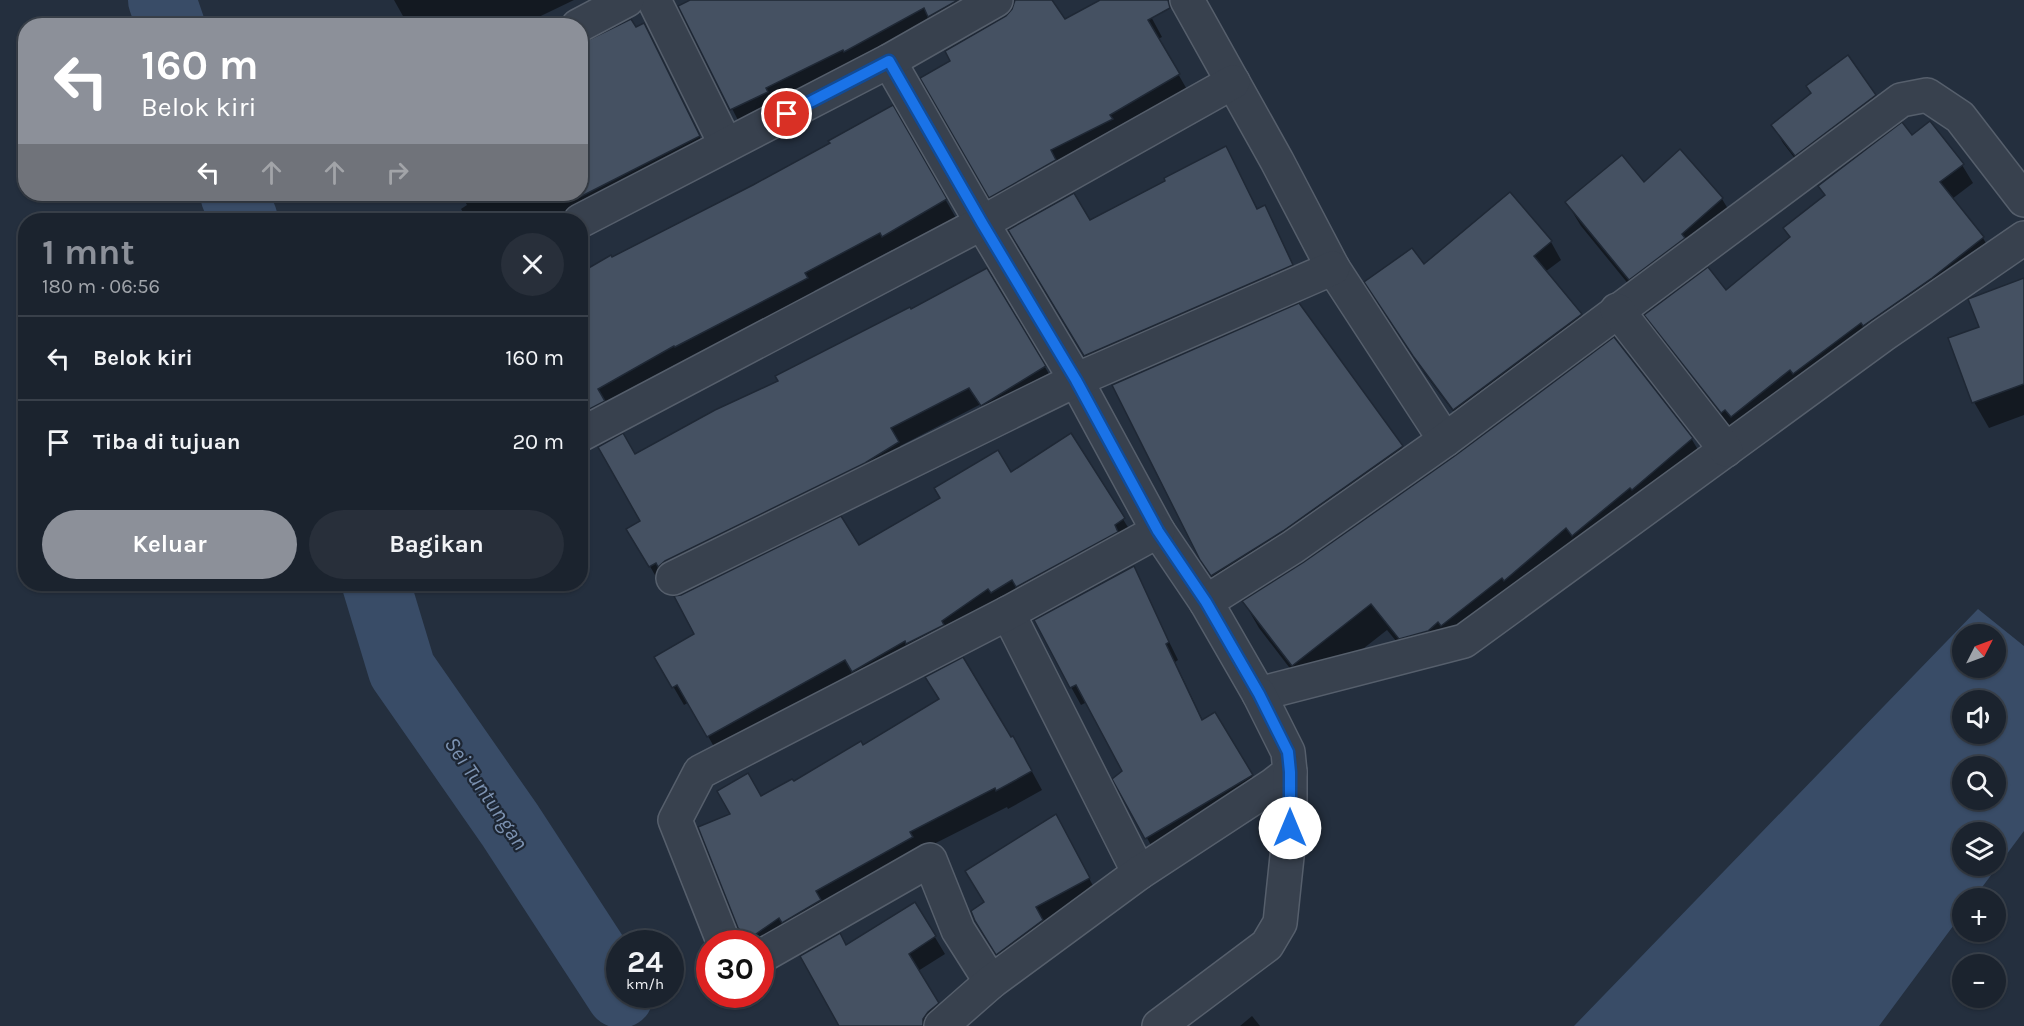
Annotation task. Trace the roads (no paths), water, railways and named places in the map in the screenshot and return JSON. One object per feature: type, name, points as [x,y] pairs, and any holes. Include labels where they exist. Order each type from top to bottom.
[{"type":"street","points":[[588,21],[627,0]]},
{"type":"street","points":[[654,0],[726,145]]},
{"type":"street","points":[[588,216],[889,61],[996,0]]},
{"type":"street","points":[[1187,0],[1333,268],[1445,440]]},
{"type":"street","points":[[889,61],[1076,380],[1158,531],[1206,602],[1259,694],[1288,752],[1290,828],[1280,923],[1267,945],[1159,1026]]},
{"type":"street","points":[[588,431],[982,223],[1233,82]]},
{"type":"street","points":[[1206,602],[1293,546],[1445,440],[1901,100],[1927,94],[1960,117],[2024,200]]},
{"type":"street","points":[[1259,694],[1464,641],[1883,335],[2024,238]]},
{"type":"street","points":[[673,578],[1076,380],[1333,268]]},
{"type":"street","points":[[1617,310],[1726,450]]},
{"type":"street","points":[[719,930],[675,820],[700,771],[1008,614],[1158,531]]},
{"type":"street","points":[[1008,614],[1139,873]]},
{"type":"street","points":[[941,1026],[991,982],[1139,873],[1290,772]]},
{"type":"street","points":[[774,949],[930,860],[958,930],[991,982]]},
{"type":"water","points":[[1978,609],[1997,624],[1963,624]]},
{"type":"water","points":[[2006,632],[2024,646],[2024,831],[2006,855],[2006,822],[1952,822],[1952,876],[1990,876],[1981,888],[1952,888],[1952,927],[1879,1026],[1574,1026],[1952,636],[1952,678],[2006,678]]},
{"type":"waterway","name":"Sei Tuntungan","points":[[162,0],[168,18]]},
{"type":"waterway","name":"Sei Tuntungan","points":[[237,201],[241,213]]},
{"type":"waterway","name":"Sei Tuntungan","points":[[378,591],[402,670],[510,825],[606,972]]}]
